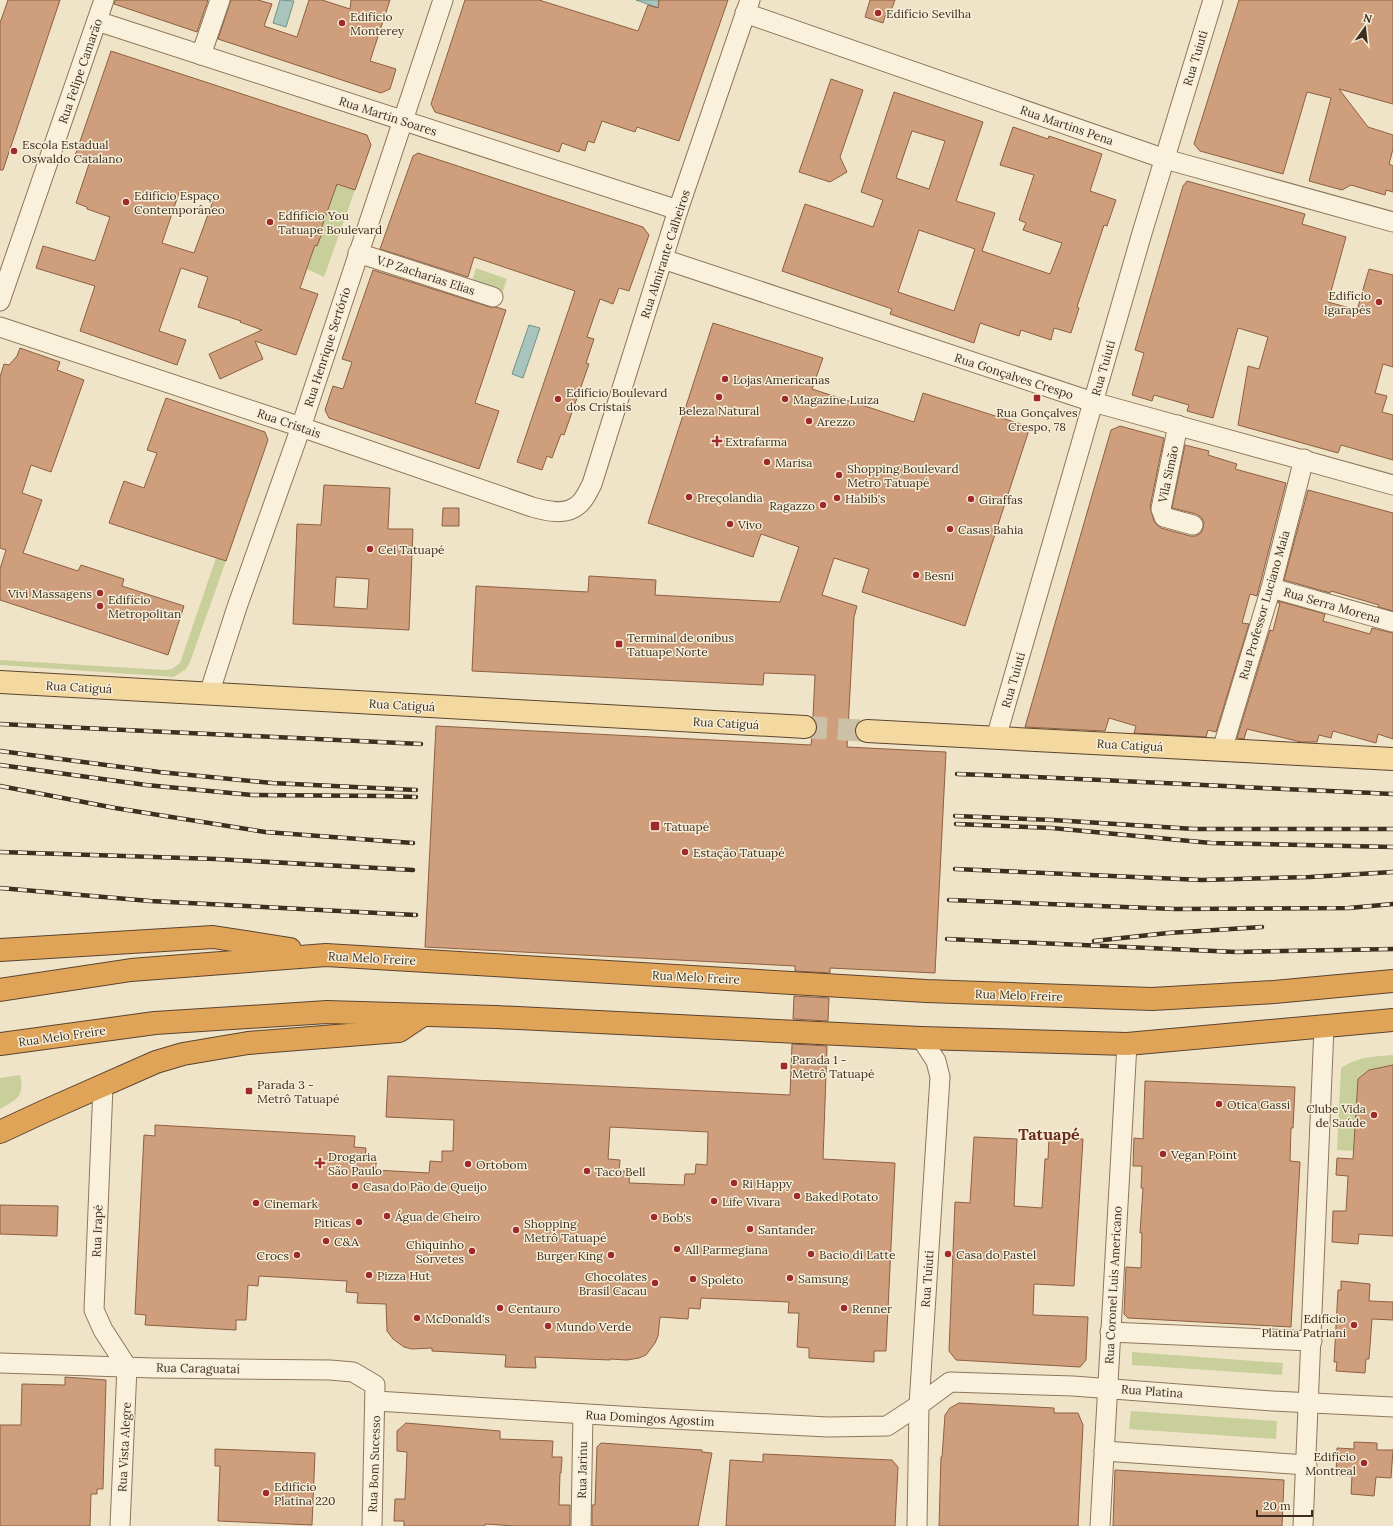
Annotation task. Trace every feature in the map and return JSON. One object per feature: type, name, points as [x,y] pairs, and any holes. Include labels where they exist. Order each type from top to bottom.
[{"type":"highway","points":[[0,950],[213,937],[326,955]]},
{"type":"highway","name":"Rua Melo Freire","points":[[0,990],[131,970],[326,955],[926,991],[1152,999],[1274,992],[1393,981]]},
{"type":"highway","name":"Rua Melo Freire","points":[[0,1044],[155,1023],[327,1012],[496,1017],[922,1038],[1127,1044],[1393,1020]]},
{"type":"highway","points":[[0,1132],[156,1062],[183,1054],[248,1043],[399,1031],[423,1015]]},
{"type":"highway","points":[[0,1118],[45,1111]]},
{"type":"main road","name":"Rua Catiguá","points":[[0,682],[805,727]]},
{"type":"main road","name":"Rua Catiguá","points":[[867,730],[1393,759]]},
{"type":"street","name":"Rua Felipe Camarão","points":[[0,301],[104,0]]},
{"type":"street","points":[[201,55],[220,0]]},
{"type":"street","name":"Rua Henrique Sertório","points":[[209,694],[237,607],[301,427],[443,0]]},
{"type":"street","name":"Rua Tuiuti","points":[[996,738],[1093,402],[1212,0]]},
{"type":"street","name":"Rua Martins Pena","points":[[747,7],[1165,159],[1393,222]]},
{"type":"street","name":"Rua Almirante Calheiros","points":[[578,506],[592,484],[678,210],[747,7]]},
{"type":"street","name":"Rua Martin Soares","points":[[97,21],[678,210]]},
{"type":"street","name":"V.P Zacharias Elias","points":[[358,253],[493,297]]},
{"type":"street","name":"Rua Gonçalves Crespo","points":[[663,259],[1093,402],[1393,485]]},
{"type":"street","name":"Rua Cristais","points":[[0,327],[301,427],[548,512],[564,511],[578,506]]},
{"type":"street","name":"Vila Simão","points":[[1178,425],[1161,509],[1164,517],[1193,525]]},
{"type":"street","name":"Rua Professor Luciano Maia","points":[[1222,750],[1271,588],[1304,460]]},
{"type":"street","name":"Rua Serra Morena","points":[[1271,588],[1393,622]]},
{"type":"street","points":[[1303,1526],[1307,1465],[1324,1027]]},
{"type":"street","name":"Rua Tuiuti","points":[[917,1526],[919,1406],[940,1077],[936,1061],[922,1038]]},
{"type":"street","name":"Rua Coronel Luis Americano","points":[[1100,1526],[1127,1044]]},
{"type":"street","name":"Rua Irapé","points":[[103,1086],[94,1310],[103,1330],[127,1367]]},
{"type":"street","points":[[1110,1332],[1312,1341]]},
{"type":"street","name":"Rua Caraguataí","points":[[0,1363],[127,1367],[330,1370],[353,1372],[376,1385],[376,1401]]},
{"type":"street","name":"Rua Vista Alegre","points":[[120,1526],[127,1367]]},
{"type":"street","name":"Rua Platina","points":[[919,1406],[950,1382],[1107,1388],[1309,1403],[1393,1407]]},
{"type":"street","name":"Rua Domingos Agostim","points":[[376,1401],[820,1427],[888,1426],[919,1406]]},
{"type":"street","name":"Rua Bom Sucesso","points":[[372,1526],[376,1401]]},
{"type":"street","name":"Rua Jarinu","points":[[581,1526],[583,1414]]},
{"type":"street","points":[[1104,1451],[1307,1465]]},
{"type":"green space","points":[[337,184],[355,190],[324,277],[307,269],[315,245],[317,246],[322,233],[320,232]]},
{"type":"green space","points":[[476,268],[507,279],[502,294],[471,284]]},
{"type":"green space","points":[[216,558],[226,561],[190,662],[186,669],[174,677],[0,665],[0,660],[166,670],[172,669],[180,663]]},
{"type":"green space","points":[[1393,1055],[1393,1065],[1369,1070],[1358,1079],[1354,1151],[1337,1150],[1341,1068],[1360,1059]]},
{"type":"green space","points":[[20,1075],[20,1093],[15,1100],[0,1109],[0,1078]]},
{"type":"green space","points":[[1132,1352],[1283,1363],[1282,1375],[1132,1365]]},
{"type":"green space","points":[[1131,1411],[1277,1421],[1276,1439],[1129,1429]]},
{"type":"water","points":[[280,0],[294,1],[286,27],[273,23]]},
{"type":"water","points":[[636,0],[667,0],[664,10]]},
{"type":"water","points":[[529,325],[540,328],[523,378],[512,374]]},
{"type":"building","points":[[8,0],[60,0],[3,170],[0,170],[0,23]]},
{"type":"building","points":[[115,0],[208,0],[197,32],[114,4]]},
{"type":"building","points":[[231,0],[258,0],[272,4],[264,26],[297,37],[309,0],[322,0],[350,9],[351,0],[390,0],[370,61],[396,69],[390,89],[381,93],[218,39]]},
{"type":"building","points":[[465,0],[539,0],[638,31],[648,5],[658,8],[659,0],[728,0],[679,141],[637,127],[635,132],[602,121],[594,143],[588,141],[585,151],[562,143],[559,152],[435,112],[431,104]]},
{"type":"building","name":"Edifício Sevilha","points":[[870,0],[895,0],[889,16],[885,16],[883,23],[865,17]]},
{"type":"building","points":[[1239,0],[1393,0],[1393,104],[1339,89],[1368,127],[1393,135],[1393,149],[1389,164],[1393,166],[1393,192],[1386,190],[1385,195],[1351,185],[1342,190],[1309,181],[1331,98],[1307,92],[1283,174],[1200,151],[1194,144]]},
{"type":"building","points":[[111,51],[367,135],[371,145],[355,190],[337,184],[320,232],[322,233],[317,246],[315,245],[300,288],[318,294],[296,355],[255,341],[263,359],[220,379],[209,354],[262,330],[240,322],[241,321],[198,307],[208,277],[181,268],[159,331],[186,340],[177,365],[80,331],[95,286],[36,268],[43,246],[95,261],[110,217],[87,209],[87,207],[76,203],[90,161],[75,156]],"holes":[[[180,190],[213,201],[194,253],[162,243]]]},
{"type":"building","points":[[831,79],[863,90],[840,157],[847,172],[830,182],[799,172]]},
{"type":"building","points":[[894,92],[983,122],[956,201],[995,213],[982,251],[1050,274],[1062,243],[1023,230],[1026,223],[1019,220],[1034,175],[1000,165],[1013,127],[1048,139],[1049,136],[1102,154],[1090,191],[1116,200],[1107,226],[1104,225],[1077,307],[1079,308],[1071,333],[1054,328],[1051,340],[1021,330],[1019,336],[980,323],[974,343],[890,314],[892,309],[782,271],[805,204],[873,227],[883,200],[861,192]],"holes":[[[912,131],[945,141],[929,189],[896,178]],[[919,230],[975,249],[954,311],[898,292]]]},
{"type":"building","points":[[418,153],[643,227],[649,235],[629,291],[619,288],[613,304],[600,299],[587,337],[594,339],[586,363],[589,364],[564,435],[561,434],[552,458],[547,456],[542,470],[517,462],[575,291],[474,257],[468,277],[380,249],[413,156]]},
{"type":"building","points":[[1187,181],[1305,214],[1302,224],[1346,237],[1328,302],[1357,310],[1369,269],[1393,275],[1393,367],[1383,364],[1375,393],[1387,396],[1382,412],[1393,415],[1393,460],[1341,445],[1338,453],[1238,425],[1248,366],[1259,369],[1268,337],[1238,328],[1213,418],[1187,411],[1189,405],[1154,395],[1152,401],[1132,395],[1144,353],[1135,350],[1183,186]]},
{"type":"building","points":[[373,270],[490,307],[506,310],[475,403],[499,411],[479,469],[329,418],[325,410],[333,386],[343,389],[352,362],[342,359]]},
{"type":"building","points":[[713,323],[823,358],[812,389],[914,422],[923,393],[1030,427],[965,626],[862,592],[869,569],[834,558],[822,595],[857,606],[854,617],[847,747],[946,752],[935,973],[830,968],[830,973],[795,971],[795,966],[425,947],[436,726],[811,745],[812,737],[816,733],[817,728],[816,722],[813,718],[815,675],[764,673],[763,685],[472,671],[476,586],[588,592],[589,576],[656,580],[655,595],[780,602],[799,547],[761,534],[753,557],[648,523]]},
{"type":"building","points":[[20,348],[60,362],[57,370],[84,380],[51,472],[31,465],[22,493],[42,500],[23,553],[78,571],[81,565],[124,579],[122,586],[184,606],[168,655],[0,600],[0,569],[6,550],[0,548],[0,377],[4,364],[9,365],[17,356]]},
{"type":"building","points":[[166,398],[265,432],[268,440],[226,561],[109,523],[124,481],[144,488],[157,453],[147,450]]},
{"type":"building","points":[[1120,426],[1164,438],[1150,507],[1154,521],[1161,528],[1190,536],[1196,536],[1201,533],[1203,528],[1204,522],[1201,517],[1196,514],[1172,508],[1185,445],[1209,451],[1208,455],[1237,464],[1235,469],[1286,483],[1257,596],[1250,594],[1242,623],[1249,624],[1216,732],[1208,730],[1206,737],[1134,733],[1136,726],[1109,718],[1105,731],[1025,727],[1111,430]]},
{"type":"building","points":[[324,485],[390,488],[388,529],[413,529],[409,630],[293,624],[297,524],[321,525]],"holes":[[[336,577],[369,579],[367,609],[334,607]]]},
{"type":"building","points":[[1308,490],[1393,513],[1393,611],[1378,607],[1379,605],[1331,591],[1330,593],[1284,580]]},
{"type":"building","points":[[443,508],[459,508],[459,526],[442,526]]},
{"type":"building","points":[[1278,601],[1325,614],[1323,621],[1370,634],[1372,628],[1393,633],[1393,739],[1378,734],[1376,743],[1333,731],[1331,738],[1319,735],[1317,742],[1301,742],[1247,729],[1244,739],[1237,738],[1270,630],[1273,631],[1280,603],[1278,603]]},
{"type":"building","points":[[794,996],[829,998],[828,1021],[793,1019]]},
{"type":"building","name":"Shopping Metrô Tatuapé","points":[[792,1044],[827,1046],[823,1159],[895,1163],[886,1351],[874,1351],[874,1362],[809,1358],[809,1348],[797,1347],[799,1313],[788,1313],[789,1302],[701,1298],[700,1309],[689,1308],[688,1319],[660,1317],[658,1336],[655,1343],[646,1355],[639,1358],[610,1360],[535,1357],[536,1368],[505,1367],[506,1355],[432,1351],[432,1348],[412,1349],[404,1347],[393,1339],[387,1331],[386,1304],[357,1303],[358,1293],[346,1292],[347,1281],[259,1276],[258,1286],[248,1285],[246,1320],[236,1320],[236,1330],[145,1325],[146,1315],[135,1314],[144,1135],[155,1136],[155,1125],[355,1136],[354,1147],[366,1148],[365,1159],[377,1159],[375,1170],[429,1173],[430,1161],[442,1162],[442,1151],[453,1151],[454,1120],[386,1117],[388,1076],[790,1095]],"holes":[[[610,1127],[708,1132],[707,1165],[696,1164],[695,1174],[685,1174],[684,1185],[629,1183],[630,1171],[619,1171],[620,1160],[608,1159]]]},
{"type":"building","points":[[1393,1065],[1393,1236],[1359,1234],[1358,1244],[1332,1242],[1333,1211],[1346,1211],[1348,1176],[1336,1175],[1337,1158],[1353,1159],[1358,1079],[1369,1070]]},
{"type":"building","points":[[1145,1081],[1295,1087],[1293,1128],[1291,1128],[1290,1161],[1300,1162],[1291,1327],[1128,1318],[1124,1314],[1126,1267],[1141,1268],[1142,1233],[1140,1233],[1143,1188],[1141,1188],[1142,1166],[1133,1166],[1134,1138],[1143,1139]]},
{"type":"building","points":[[974,1137],[1017,1139],[1014,1206],[1042,1208],[1045,1159],[1048,1159],[1049,1138],[1083,1139],[1074,1286],[1034,1284],[1033,1315],[1088,1317],[1086,1360],[1080,1367],[956,1360],[949,1351],[955,1202],[970,1203]]},
{"type":"building","points":[[0,1205],[58,1206],[57,1236],[0,1234]]},
{"type":"building","name":"Edifício Platina Patriani","points":[[1341,1281],[1370,1284],[1369,1301],[1393,1302],[1393,1320],[1372,1319],[1369,1359],[1366,1359],[1365,1373],[1336,1371],[1337,1362],[1334,1362],[1338,1290],[1341,1290]]},
{"type":"building","points":[[65,1377],[106,1380],[103,1489],[97,1489],[97,1494],[91,1494],[90,1526],[0,1526],[0,1425],[21,1425],[22,1384],[65,1385]]},
{"type":"building","points":[[959,1403],[1054,1408],[1054,1413],[1078,1413],[1083,1425],[1078,1526],[939,1526],[941,1457],[945,1415],[950,1408]]},
{"type":"building","points":[[406,1423],[500,1431],[500,1439],[553,1441],[552,1457],[562,1457],[559,1505],[570,1505],[570,1526],[515,1526],[485,1524],[485,1526],[404,1526],[404,1521],[394,1521],[395,1499],[405,1499],[407,1452],[397,1451],[397,1431]]},
{"type":"building","name":"Edifício Montreal","points":[[1354,1442],[1377,1443],[1377,1450],[1393,1450],[1391,1478],[1376,1477],[1374,1496],[1351,1494],[1352,1476],[1336,1475],[1337,1448],[1354,1449]]},
{"type":"building","points":[[601,1443],[702,1450],[702,1452],[712,1453],[698,1526],[592,1526],[592,1505],[595,1505],[597,1447]]},
{"type":"building","name":"Edifício Platina 220","points":[[215,1449],[315,1453],[312,1525],[218,1521],[220,1466],[215,1466]]},
{"type":"building","points":[[763,1454],[892,1460],[898,1467],[895,1526],[726,1526],[730,1460],[763,1462]]},
{"type":"building","points":[[1115,1470],[1284,1480],[1282,1526],[1113,1526]]},
{"type":"tunnel","points":[[805,727],[867,731]]},
{"type":"railway","points":[[0,724],[421,744]]},
{"type":"railway","points":[[0,751],[159,772],[272,783],[416,790]]},
{"type":"railway","points":[[0,765],[146,785],[252,795],[416,797]]},
{"type":"railway","points":[[957,774],[1393,794]]},
{"type":"railway","points":[[0,786],[115,808],[265,832],[413,843]]},
{"type":"railway","points":[[955,816],[1053,820],[1194,829],[1393,829]]},
{"type":"railway","points":[[956,824],[1052,828],[1211,843],[1393,847]]},
{"type":"railway","points":[[0,852],[216,859],[413,870]]},
{"type":"railway","points":[[955,869],[1202,880],[1310,877],[1393,872]]},
{"type":"railway","points":[[0,888],[150,901],[416,915]]},
{"type":"railway","points":[[949,900],[1175,909],[1349,908],[1393,904]]},
{"type":"railway","points":[[1094,941],[1168,933],[1262,927]]},
{"type":"railway","points":[[947,939],[1236,952],[1393,949]]},
{"type":"place","name":"Edifício Sevilha","points":[[878,13]]},
{"type":"place","name":"Edifício Monterey","points":[[342,23]]},
{"type":"place","name":"Escola Estadual Oswaldo Catalano","points":[[14,151]]},
{"type":"place","name":"Edifício Espaço Contemporâneo","points":[[126,202]]},
{"type":"place","name":"Edfifício You Tatuape Boulevard","points":[[270,222]]},
{"type":"place","name":"Edifício Igarapés","points":[[1379,302]]},
{"type":"place","name":"Lojas Americanas","points":[[725,379]]},
{"type":"place","name":"Beleza Natural","points":[[719,397]]},
{"type":"place","name":"Rua Gonçalves Crespo, 78","points":[[1037,398]]},
{"type":"place","name":"Edifício Boulevard dos Cristais","points":[[558,399]]},
{"type":"place","name":"Magazine Luiza","points":[[785,399]]},
{"type":"place","name":"Arezzo","points":[[809,421]]},
{"type":"place","name":"Extrafarma","points":[[717,441]]},
{"type":"place","name":"Marisa","points":[[767,462]]},
{"type":"place","name":"Shopping Boulevard Metro Tatuapé","points":[[839,475]]},
{"type":"place","name":"Preçolandia","points":[[689,497]]},
{"type":"place","name":"Habib's","points":[[837,498]]},
{"type":"place","name":"Giraffas","points":[[971,499]]},
{"type":"place","name":"Ragazzo","points":[[823,505]]},
{"type":"place","name":"Vivo","points":[[730,524]]},
{"type":"place","name":"Casas Bahia","points":[[950,529]]},
{"type":"place","name":"Cei Tatuapé","points":[[370,549]]},
{"type":"place","name":"Besni","points":[[916,575]]},
{"type":"place","name":"Vivi Massagens","points":[[100,593]]},
{"type":"place","name":"Edifício Metropolitan","points":[[100,606]]},
{"type":"place","name":"Terminal de onibus Tatuape Norte","points":[[619,644]]},
{"type":"place","name":"Tatuapé","points":[[655,826]]},
{"type":"place","name":"Estação Tatuapé","points":[[685,852]]},
{"type":"place","name":"Parada 1 - Metrô Tatuapé","points":[[784,1066]]},
{"type":"place","name":"Parada 3 - Metrô Tatuapé","points":[[249,1091]]},
{"type":"place","name":"Otica Gassi","points":[[1219,1104]]},
{"type":"place","name":"Clube Vida de Saúde","points":[[1374,1115]]},
{"type":"place","name":"Vegan Point","points":[[1163,1154]]},
{"type":"place","name":"Drogaria São Paulo","points":[[320,1163]]},
{"type":"place","name":"Ortobom","points":[[468,1164]]},
{"type":"place","name":"Taco Bell","points":[[587,1171]]},
{"type":"place","name":"Ri Happy","points":[[734,1183]]},
{"type":"place","name":"Casa do Pão de Queijo","points":[[355,1186]]},
{"type":"place","name":"Baked Potato","points":[[797,1196]]},
{"type":"place","name":"Life Vivara","points":[[714,1201]]},
{"type":"place","name":"Cinemark","points":[[256,1203]]},
{"type":"place","name":"Água de Cheiro","points":[[387,1216]]},
{"type":"place","name":"Bob's","points":[[654,1217]]},
{"type":"place","name":"Piticas","points":[[359,1222]]},
{"type":"place","name":"Santander","points":[[750,1229]]},
{"type":"place","name":"Shopping Metrô Tatuapé","points":[[516,1230]]},
{"type":"place","name":"C&A","points":[[326,1241]]},
{"type":"place","name":"All Parmegiana","points":[[677,1249]]},
{"type":"place","name":"Chiquinho Sorvetes","points":[[472,1251]]},
{"type":"place","name":"Bacio di Latte","points":[[811,1254]]},
{"type":"place","name":"Casa do Pastel","points":[[948,1254]]},
{"type":"place","name":"Crocs","points":[[297,1255]]},
{"type":"place","name":"Burger King","points":[[611,1255]]},
{"type":"place","name":"Pizza Hut","points":[[369,1275]]},
{"type":"place","name":"Samsung","points":[[790,1278]]},
{"type":"place","name":"Spoleto","points":[[693,1279]]},
{"type":"place","name":"Chocolates Brasil Cacau","points":[[655,1283]]},
{"type":"place","name":"Centauro","points":[[500,1308]]},
{"type":"place","name":"Renner","points":[[844,1308]]},
{"type":"place","name":"McDonald's","points":[[417,1318]]},
{"type":"place","name":"Edifício Platina Patriani","points":[[1354,1325]]},
{"type":"place","name":"Mundo Verde","points":[[548,1326]]},
{"type":"place","name":"Edifício Montreal","points":[[1364,1463]]},
{"type":"place","name":"Edifício Platina 220","points":[[266,1493]]},
{"type":"district","name":"Tatuapé","points":[[1049,1134]]}]
